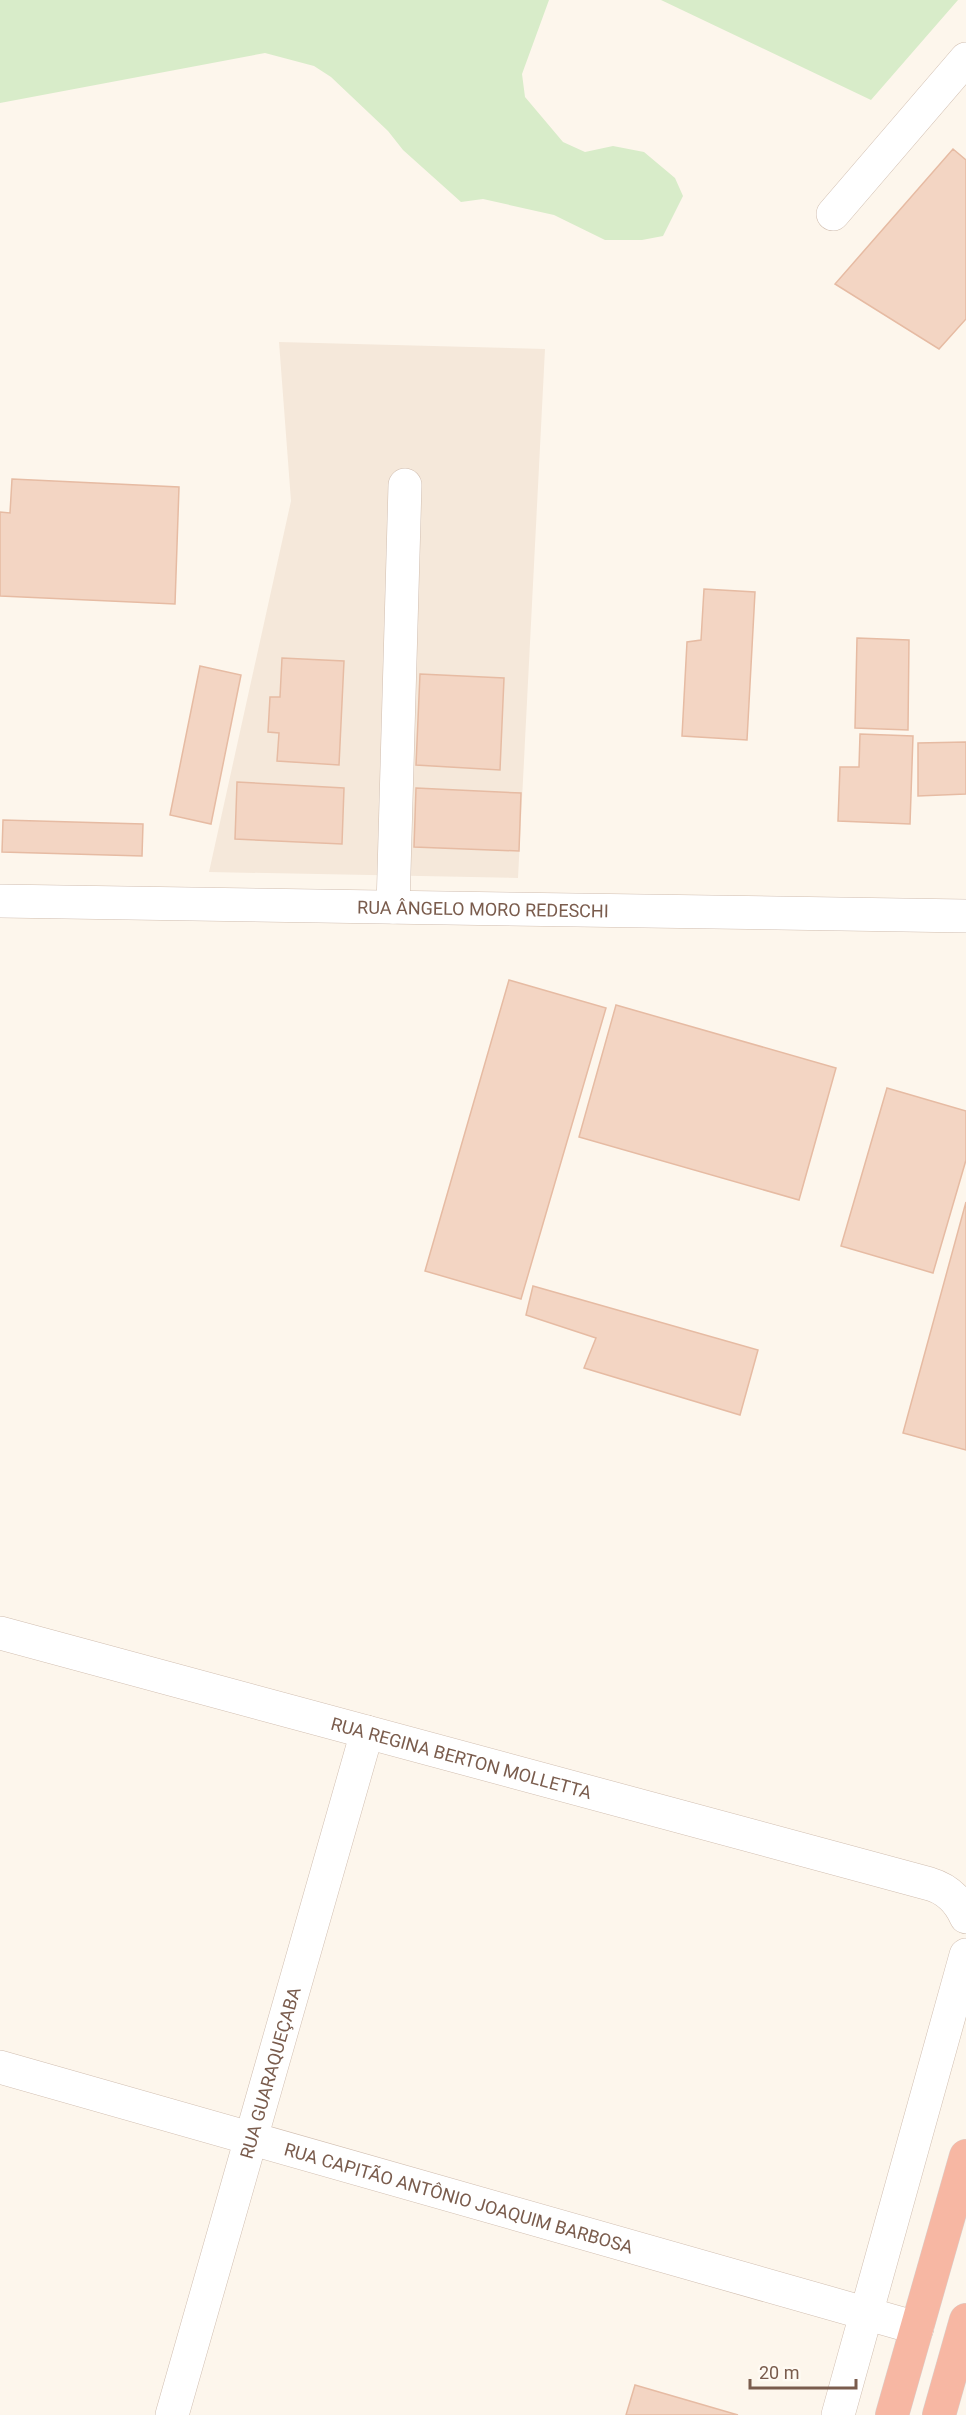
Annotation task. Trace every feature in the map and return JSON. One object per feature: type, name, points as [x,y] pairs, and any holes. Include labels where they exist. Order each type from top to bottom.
[{"type":"highway","points":[[892,2415],[966,2156]]},
{"type":"highway","points":[[939,2415],[966,2320]]},
{"type":"street","points":[[833,214],[966,59]]},
{"type":"street","points":[[393,907],[405,485]]},
{"type":"street","name":"RUA ÂNGELO MORO REDESCHI","points":[[0,902],[966,915]]},
{"type":"street","name":"RUA REGINA BERTON MOLLETTA","points":[[0,1633],[934,1885],[948,1892],[962,1908],[966,1917]]},
{"type":"street","name":"RUA GUARAQUEÇABA","points":[[172,2415],[367,1732]]},
{"type":"street","points":[[838,2415],[966,1955]]},
{"type":"street","name":"RUA CAPITÃO ANTÔNIO JOAQUIM BARBOSA","points":[[0,2067],[917,2328]]},
{"type":"shaded area","points":[[279,342],[545,349],[518,878],[209,872],[291,501]]},
{"type":"green space","points":[[0,0],[549,0],[522,74],[525,97],[563,142],[585,152],[613,146],[644,152],[675,178],[683,196],[663,236],[642,240],[605,240],[554,215],[483,199],[461,202],[403,150],[388,131],[331,77],[314,66],[265,53],[0,103]]},
{"type":"green space","points":[[661,0],[958,0],[871,100]]},
{"type":"building","points":[[953,149],[966,160],[966,319],[939,349],[835,284]]},
{"type":"building","points":[[12,479],[179,487],[175,604],[0,596],[0,512],[10,513]]},
{"type":"building","points":[[704,589],[755,592],[747,740],[682,736],[687,642],[701,640]]},
{"type":"building","points":[[857,638],[909,640],[908,730],[855,728]]},
{"type":"building","points":[[282,658],[344,661],[339,765],[277,761],[279,733],[268,732],[270,697],[280,697]]},
{"type":"building","points":[[200,666],[241,675],[211,824],[170,815]]},
{"type":"building","points":[[420,674],[504,678],[500,770],[416,765]]},
{"type":"building","points":[[860,734],[913,736],[910,824],[838,821],[840,767],[859,767]]},
{"type":"building","points":[[966,742],[966,794],[918,796],[918,743]]},
{"type":"building","points":[[237,782],[344,788],[342,844],[235,839]]},
{"type":"building","points":[[416,788],[521,793],[519,851],[414,847]]},
{"type":"building","points":[[3,820],[143,824],[142,856],[2,852]]},
{"type":"building","points":[[509,980],[606,1008],[521,1299],[425,1271]]},
{"type":"building","points":[[616,1005],[836,1068],[799,1200],[579,1137]]},
{"type":"building","points":[[887,1088],[966,1111],[966,1160],[933,1273],[841,1246]]},
{"type":"building","points":[[966,1202],[966,1450],[903,1433]]},
{"type":"building","points":[[533,1286],[758,1350],[740,1415],[584,1368],[596,1338],[526,1315]]},
{"type":"building","points":[[635,2385],[738,2415],[626,2415]]}]
